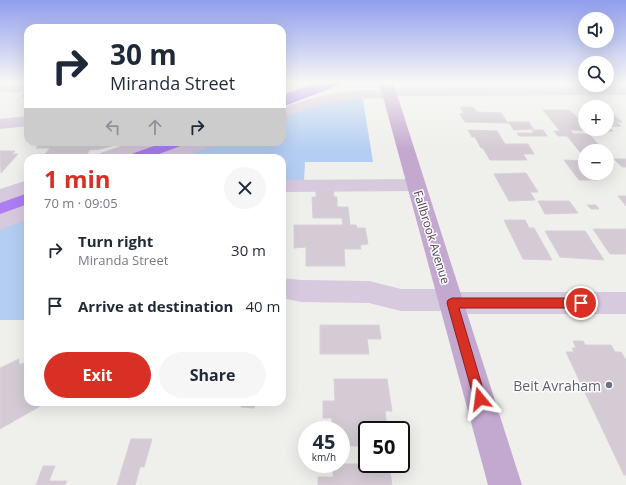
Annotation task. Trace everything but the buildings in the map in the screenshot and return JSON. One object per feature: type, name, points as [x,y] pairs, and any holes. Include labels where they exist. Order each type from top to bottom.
[{"type":"main road","name":"Fallbrook Avenue","points":[[393,105],[505,485]]},
{"type":"street","points":[[286,111],[304,105]]},
{"type":"street","points":[[0,124],[24,121]]},
{"type":"street","points":[[115,154],[137,146]]},
{"type":"street","points":[[175,154],[196,146]]},
{"type":"street","points":[[286,186],[417,185]]},
{"type":"street","points":[[0,196],[24,187]]},
{"type":"street","points":[[0,222],[24,213]]},
{"type":"street","points":[[286,289],[301,291],[369,292],[401,300],[452,302],[626,303]]},
{"type":"shaded area","points":[[310,105],[364,105],[373,162],[305,162],[304,181],[286,181],[286,154],[188,154],[208,146],[286,146],[286,114]]},
{"type":"shaded area","points":[[144,146],[182,146],[161,154],[122,154]]},
{"type":"shaded area","points":[[24,190],[24,208],[0,217],[0,199]]},
{"type":"shaded area","points":[[24,220],[24,320],[0,320],[0,229]]},
{"type":"place","name":"Beit Avraham","points":[[609,385]]},
{"type":"route","points":[[480,399],[452,303],[581,303]]}]
